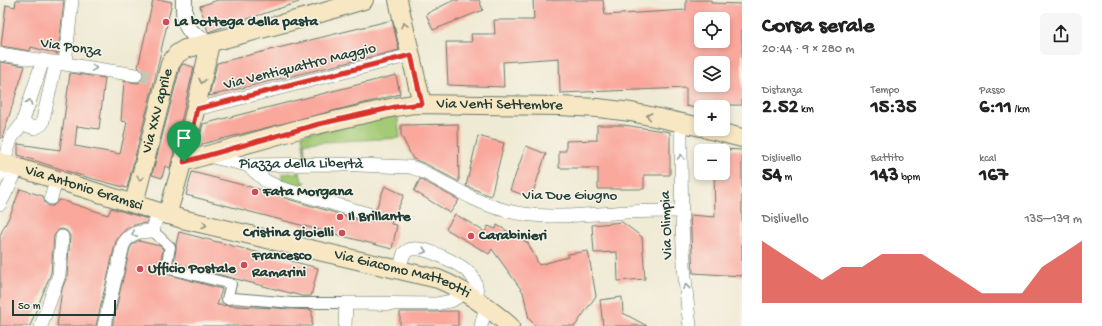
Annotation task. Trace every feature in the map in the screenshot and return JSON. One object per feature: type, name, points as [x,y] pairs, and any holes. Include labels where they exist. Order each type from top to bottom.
[{"type":"main road","name":"Via XXV aprile","points":[[134,203],[161,78],[177,54],[185,49],[364,0]]},
{"type":"main road","points":[[398,0],[422,104]]},
{"type":"main road","points":[[163,213],[184,162],[197,109],[210,43]]},
{"type":"main road","name":"Via Venti Settembre","points":[[206,155],[339,119],[401,106],[422,104],[594,107],[632,112],[694,126]]},
{"type":"main road","points":[[730,135],[742,138]]},
{"type":"main road","points":[[184,162],[206,155]]},
{"type":"main road","name":"Via Antonio Gramsci","points":[[5,167],[134,203],[163,213]]},
{"type":"main road","name":"Via Giacomo Matteotti","points":[[163,213],[212,227],[438,279],[476,299],[510,326]]},
{"type":"street","points":[[22,124],[35,128],[42,124],[61,63],[72,0]]},
{"type":"street","points":[[184,0],[185,19],[188,30],[194,36],[210,43]]},
{"type":"street","name":"Via Ponza","points":[[0,54],[136,75]]},
{"type":"street","name":"Via Ventiquattro Maggio","points":[[197,109],[411,55]]},
{"type":"street","points":[[0,204],[5,167],[12,137],[22,124],[43,60]]},
{"type":"street","name":"Via Olimpia","points":[[681,123],[681,211],[685,282],[690,326]]},
{"type":"street","name":"Piazza della Libertà","points":[[206,155],[247,166],[317,164],[410,167],[420,170]]},
{"type":"street","points":[[247,166],[266,181],[280,188],[368,214]]},
{"type":"street","name":"Via Due Giugno","points":[[420,170],[491,206],[516,213],[565,216],[681,211]]},
{"type":"street","points":[[51,198],[56,181]]},
{"type":"street","points":[[153,230],[163,213]]},
{"type":"street","points":[[153,230],[170,247],[166,268],[232,284],[227,299],[233,298],[292,302],[436,304],[476,299]]},
{"type":"street","points":[[104,326],[125,241],[134,233],[153,230]]},
{"type":"street","points":[[41,326],[59,275],[62,237]]},
{"type":"street","points":[[399,270],[404,253],[412,249],[418,249],[440,256],[459,265],[471,275],[476,283],[476,299],[482,326]]},
{"type":"street","points":[[345,326],[346,303]]},
{"type":"green space","points":[[397,112],[400,138],[304,143],[305,156],[302,135]]},
{"type":"green space","points":[[300,172],[302,182],[306,182],[299,188],[282,186],[282,174]]},
{"type":"building","points":[[16,0],[64,0],[58,54],[31,47],[30,51],[1,46],[6,5],[15,7]]},
{"type":"building","points":[[153,0],[172,2],[154,82],[127,188],[79,175],[18,155],[18,144],[60,150],[70,73],[105,78],[99,129],[77,126],[75,146],[120,154],[127,122],[121,121],[124,81],[139,83],[144,77],[143,72],[138,67]]},
{"type":"building","points":[[218,0],[299,0],[299,2],[208,32],[200,6]]},
{"type":"building","points":[[454,0],[479,0],[483,10],[433,30],[426,14]]},
{"type":"building","points":[[533,0],[603,0],[605,15],[686,10],[686,0],[711,0],[711,3],[742,4],[742,105],[730,105],[730,100],[694,100],[694,108],[686,106],[686,88],[560,93],[559,58],[503,62],[504,87],[448,85],[446,42],[472,42],[471,34],[495,34],[494,20],[534,20]]},
{"type":"building","points":[[392,20],[399,50],[209,96],[217,63]]},
{"type":"building","points":[[0,62],[25,66],[2,138],[0,137]]},
{"type":"building","points":[[183,64],[194,67],[170,168],[165,166],[162,178],[152,175],[180,68]]},
{"type":"building","points":[[396,75],[400,94],[198,145],[203,124]]},
{"type":"building","points":[[458,124],[459,182],[428,165],[413,159],[401,135],[401,125]]},
{"type":"building","points":[[597,125],[624,125],[670,132],[670,175],[644,175],[644,189],[598,189],[598,168],[559,168],[559,151],[566,151],[566,141],[597,140]]},
{"type":"building","points":[[478,136],[504,143],[491,196],[466,186]]},
{"type":"building","points":[[526,146],[546,154],[531,198],[510,190]]},
{"type":"building","points":[[730,149],[742,150],[742,276],[693,273],[690,215],[715,217],[714,180],[730,180]]},
{"type":"building","points":[[192,172],[270,192],[278,196],[366,222],[370,222],[376,217],[375,211],[385,186],[404,195],[391,224],[397,225],[392,249],[186,195]]},
{"type":"building","points":[[420,179],[459,200],[450,213],[414,191]]},
{"type":"building","points":[[20,189],[43,196],[45,203],[49,206],[53,206],[61,200],[108,215],[111,208],[148,219],[146,223],[127,228],[116,241],[96,326],[57,326],[62,289],[67,276],[70,236],[67,231],[62,229],[58,230],[54,236],[51,273],[30,326],[0,326],[0,235],[12,211]]},
{"type":"building","points":[[455,214],[485,232],[488,226],[496,229],[497,225],[528,243],[539,265],[568,257],[568,254],[588,251],[596,296],[575,326],[536,326],[529,319],[523,292],[492,249],[489,254],[446,229]]},
{"type":"building","points":[[622,222],[642,237],[645,279],[618,281],[617,252],[594,253],[592,225]]},
{"type":"building","name":"Francesco Ramarini","points":[[179,232],[318,268],[311,296],[302,296],[174,263]]},
{"type":"building","points":[[140,240],[139,241],[160,246],[163,249],[160,267],[162,273],[222,289],[217,305],[312,310],[312,326],[112,326],[130,248],[134,243]]},
{"type":"building","points":[[622,297],[623,313],[647,326],[603,326],[600,300]]},
{"type":"building","points":[[458,311],[458,326],[400,326],[400,312]]},
{"type":"tunnel","points":[[136,75],[155,78]]},
{"type":"place","name":"La bottega della pasta","points":[[166,22]]},
{"type":"place","name":"Fata Morgana","points":[[255,192]]},
{"type":"place","name":"Il Brillante","points":[[340,217]]},
{"type":"place","name":"Cristina gioielli","points":[[342,233]]},
{"type":"place","name":"Carabinieri","points":[[471,236]]},
{"type":"place","name":"Francesco Ramarini","points":[[244,265]]},
{"type":"place","name":"Ufficio Postale","points":[[140,269]]},
{"type":"route","points":[[411,55],[422,104],[395,107],[319,124],[184,162],[197,109],[411,55]]}]
